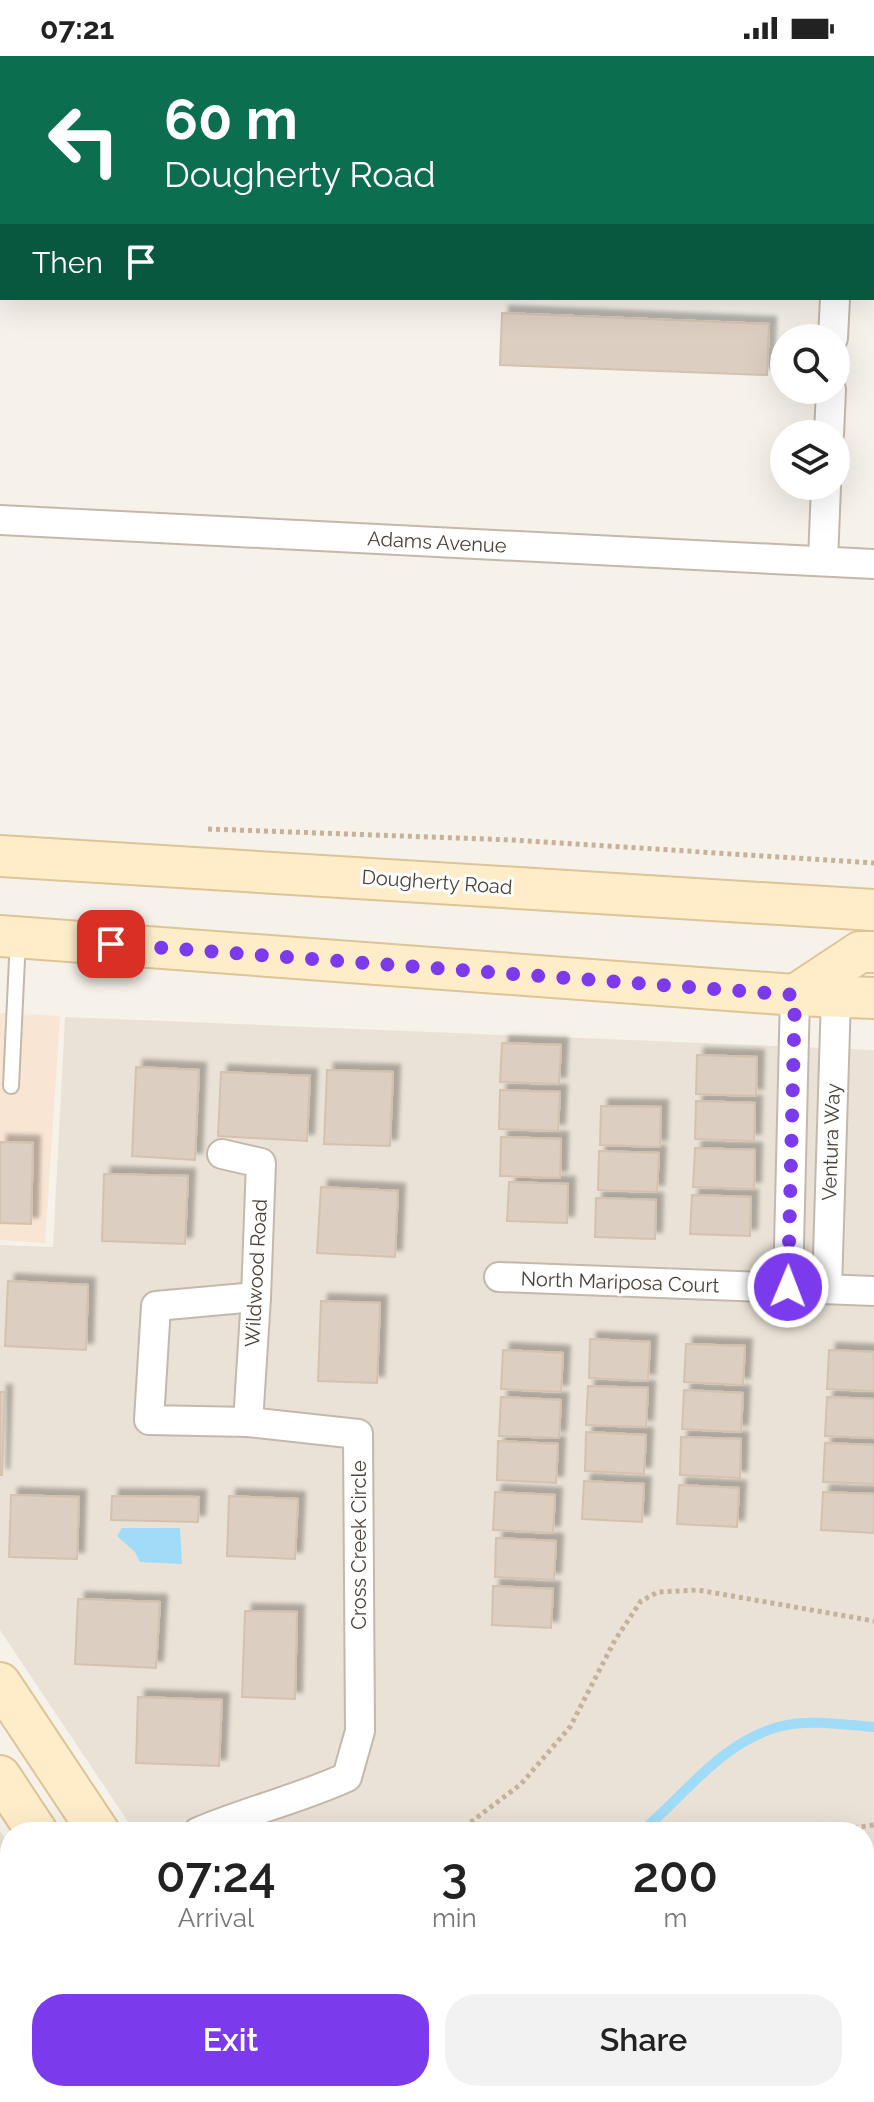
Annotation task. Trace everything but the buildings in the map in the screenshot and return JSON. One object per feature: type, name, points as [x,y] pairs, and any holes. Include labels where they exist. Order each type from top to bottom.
[{"type":"main road","name":"Dougherty Road","points":[[0,856],[874,910]]},
{"type":"main road","points":[[9,936],[855,997]]},
{"type":"main road","points":[[795,995],[860,952],[874,952]]},
{"type":"main road","points":[[0,1683],[92,1822]]},
{"type":"main road","points":[[0,1776],[30,1822]]},
{"type":"street","points":[[834,324],[835,300]]},
{"type":"street","points":[[823,561],[825,500]]},
{"type":"street","name":"Adams Avenue","points":[[0,520],[874,564]]},
{"type":"street","name":"Ventura Way","points":[[788,1287],[795,995]]},
{"type":"street","name":"Ventura Way","points":[[827,1288],[855,997]]},
{"type":"street","name":"Wildwood Road","points":[[222,1154],[261,1163],[248,1422]]},
{"type":"street","name":"North Mariposa Court","points":[[499,1277],[874,1291]]},
{"type":"street","name":"Cross Creek Circle","points":[[221,1822],[347,1777],[360,1731],[358,1434],[248,1422],[149,1420],[156,1306],[256,1297]]},
{"type":"lane","points":[[9,936],[4,1059],[11,1086]]},
{"type":"path","points":[[200,829],[513,840],[874,863]]},
{"type":"path","points":[[471,1822],[521,1784],[570,1727],[615,1640],[641,1601],[658,1592],[698,1590],[874,1621]]},
{"type":"shaded area","points":[[0,1013],[60,1016],[45,1243],[0,1240]]},
{"type":"shaded area","points":[[65,1017],[874,1050],[874,1822],[128,1822],[0,1630],[0,1245],[53,1247]]},
{"type":"water","points":[[122,1528],[180,1528],[182,1564],[140,1562],[135,1552],[117,1536]]},
{"type":"waterway","points":[[652,1822],[723,1756],[761,1733],[804,1723],[874,1727]]},
{"type":"route","points":[[111,944],[795,995],[788,1287]]}]
